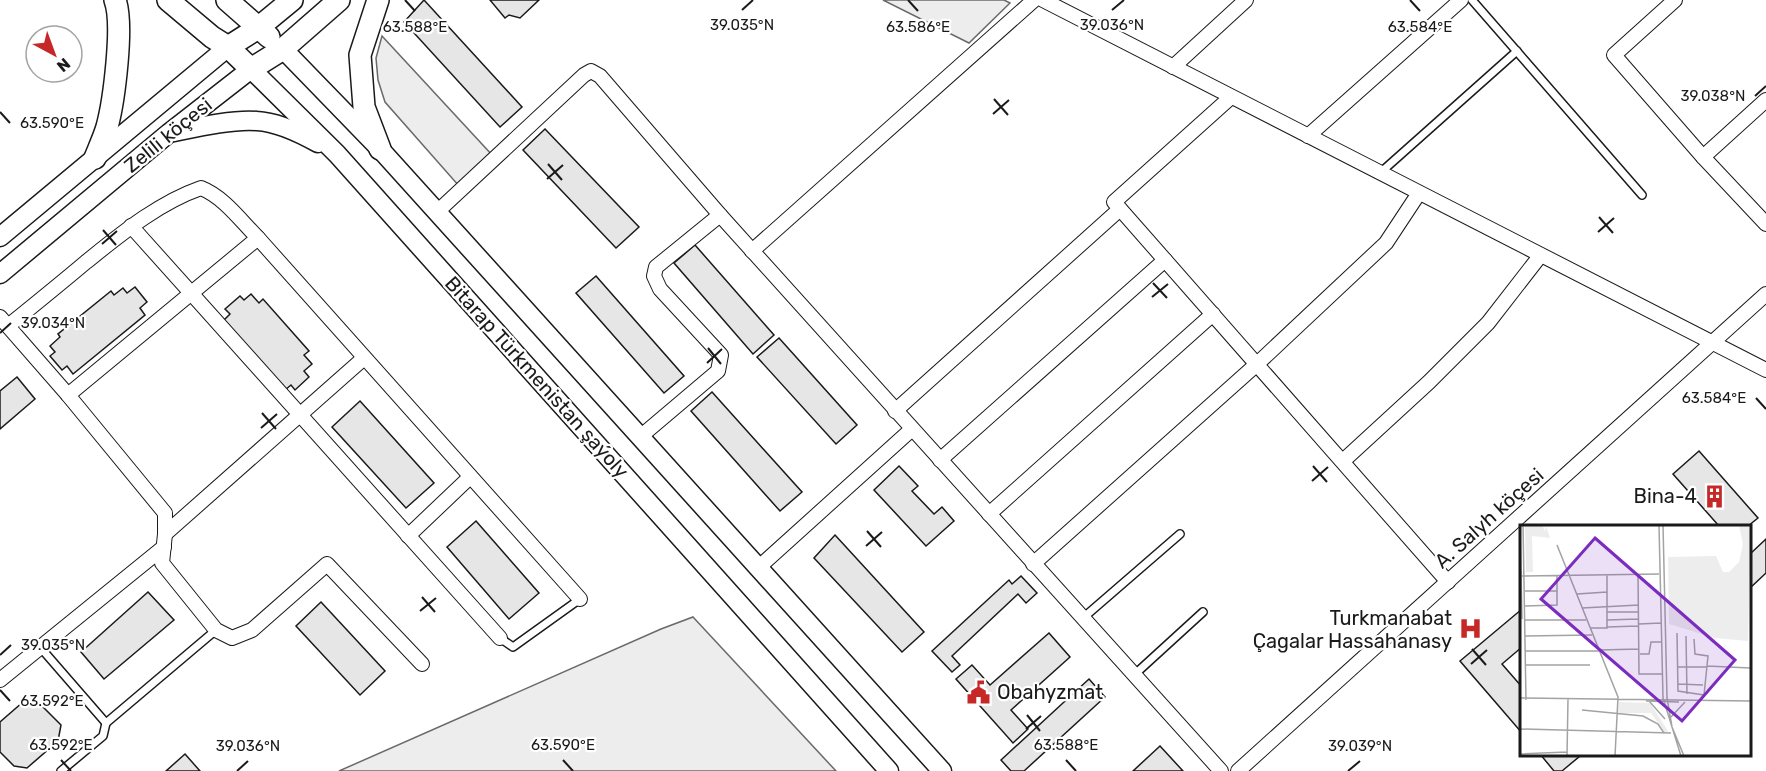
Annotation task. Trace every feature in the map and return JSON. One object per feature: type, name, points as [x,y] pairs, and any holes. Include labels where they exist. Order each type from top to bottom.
[{"type":"main road","points":[[95,158],[107,127],[117,64],[119,11],[115,0]]},
{"type":"main road","name":"Bitarap Türkmenistan şaýoly","points":[[168,0],[212,37],[228,47],[337,154],[889,771]]},
{"type":"main road","name":"Bitarap Türkmenistan şaýoly","points":[[227,0],[283,49],[380,149],[942,771]]},
{"type":"main road","name":"Zelili köçesi","points":[[0,237],[228,47],[292,0]]},
{"type":"main road","name":"Zelili köçesi","points":[[0,274],[169,133],[251,69],[283,49],[339,0]]},
{"type":"main road","points":[[378,0],[360,55],[364,106],[380,149]]},
{"type":"main road","points":[[169,133],[204,126],[258,121],[295,131],[337,154]]},
{"type":"street","points":[[752,251],[1034,0]]},
{"type":"street","points":[[1043,0],[1711,344],[1766,370]]},
{"type":"street","points":[[1173,67],[1246,0]]},
{"type":"street","points":[[1308,136],[1461,0]]},
{"type":"street","points":[[1676,0],[1614,55],[1703,157],[1766,224]]},
{"type":"street","points":[[437,212],[584,75],[591,71],[600,76],[752,251],[1221,771]]},
{"type":"street","points":[[1231,97],[1114,202],[1448,582]]},
{"type":"street","points":[[1703,157],[1766,100]]},
{"type":"street","points":[[422,664],[327,564],[252,630],[232,638],[216,630],[162,563],[165,513],[68,395],[4,322],[132,226],[171,201],[201,188],[219,198],[258,238],[580,598]]},
{"type":"street","points":[[1033,564],[1257,364],[1386,243],[1419,193]]},
{"type":"street","points":[[895,411],[1120,209]]},
{"type":"street","points":[[640,437],[718,371],[721,355],[660,289],[654,276],[656,267],[720,215]]},
{"type":"street","points":[[132,226],[500,638]]},
{"type":"street","points":[[68,395],[258,238]]},
{"type":"street","points":[[1343,461],[1429,382],[1488,323],[1540,256]]},
{"type":"street","points":[[940,460],[1165,260]]},
{"type":"street","name":"A. Salyh köçesi","points":[[1238,771],[1766,294]]},
{"type":"street","points":[[989,514],[1213,314]]},
{"type":"street","points":[[0,680],[165,541],[364,358]]},
{"type":"street","points":[[759,568],[912,429]]},
{"type":"street","points":[[408,536],[470,477]]},
{"type":"lane","points":[[1472,0],[1642,195]]},
{"type":"lane","points":[[1380,173],[1517,51]]},
{"type":"lane","points":[[1083,618],[1180,534]]},
{"type":"lane","points":[[500,638],[513,647],[580,598]]},
{"type":"lane","points":[[1134,675],[1203,612]]},
{"type":"lane","points":[[61,771],[103,736],[106,723],[216,630]]},
{"type":"lane","points":[[40,647],[106,723]]},
{"type":"shaded area","points":[[883,0],[1004,0],[1010,3],[969,43]]},
{"type":"shaded area","points":[[382,36],[493,156],[459,186],[385,102],[378,80],[376,58]]},
{"type":"shaded area","points":[[693,617],[836,771],[339,771],[661,629]]},
{"type":"building","points":[[424,0],[522,107],[500,127],[404,22]]},
{"type":"building","points":[[490,0],[539,0],[520,18],[509,15],[505,18]]},
{"type":"building","points":[[545,129],[639,227],[616,248],[523,150]]},
{"type":"building","points":[[695,245],[774,335],[753,354],[674,263]]},
{"type":"building","points":[[596,276],[684,376],[664,393],[576,293]]},
{"type":"building","points":[[135,287],[147,302],[140,308],[145,315],[73,374],[67,366],[62,370],[50,356],[55,352],[50,346],[60,337],[58,334],[111,291],[114,295],[123,288],[127,293]]},
{"type":"building","points":[[251,294],[259,303],[263,299],[309,351],[304,355],[312,364],[304,371],[309,377],[295,390],[291,385],[285,390],[224,320],[230,314],[225,309],[240,296],[244,300]]},
{"type":"building","points":[[779,338],[857,425],[836,444],[757,357]]},
{"type":"building","points":[[17,377],[35,399],[0,429],[0,391]]},
{"type":"building","points":[[712,392],[802,492],[780,511],[691,411]]},
{"type":"building","points":[[360,401],[434,483],[406,508],[332,427]]},
{"type":"building","name":"Bina-4","points":[[1699,451],[1758,518],[1749,525],[1718,525],[1673,474]]},
{"type":"building","points":[[899,466],[918,486],[912,491],[934,514],[942,507],[954,521],[926,546],[874,490]]},
{"type":"building","points":[[476,521],[539,593],[509,619],[447,547]]},
{"type":"building","points":[[835,535],[924,632],[902,652],[814,558]]},
{"type":"building","points":[[1766,539],[1766,573],[1751,587],[1751,553]]},
{"type":"building","points":[[1021,576],[1037,593],[1026,603],[1018,594],[952,656],[960,665],[952,672],[932,651],[1009,580],[1012,584]]},
{"type":"building","points":[[148,592],[174,620],[104,679],[81,652]]},
{"type":"building","points":[[321,602],[385,671],[360,695],[296,626]]},
{"type":"building","points":[[1520,611],[1520,649],[1502,664],[1520,685],[1520,731],[1460,661]]},
{"type":"building","points":[[1049,633],[1070,657],[1011,710],[1028,729],[1013,743],[956,679],[972,665],[990,685]]},
{"type":"building","points":[[1089,679],[1105,697],[1024,771],[1011,771],[1001,760]]},
{"type":"building","points":[[23,702],[39,703],[61,725],[58,741],[27,768],[14,766],[0,752],[0,722]]},
{"type":"building","points":[[1160,746],[1183,771],[1133,771]]},
{"type":"building","points":[[185,754],[200,771],[166,771]]},
{"type":"building","points":[[1542,756],[1580,756],[1562,771],[1554,771]]},
{"type":"place","name":"Bina-4","points":[[1715,496]]},
{"type":"place","name":"Turkmanabat Çagalar Hassahanasy","points":[[1470,629]]},
{"type":"place","name":"Obahyzmat","points":[[979,692]]}]
